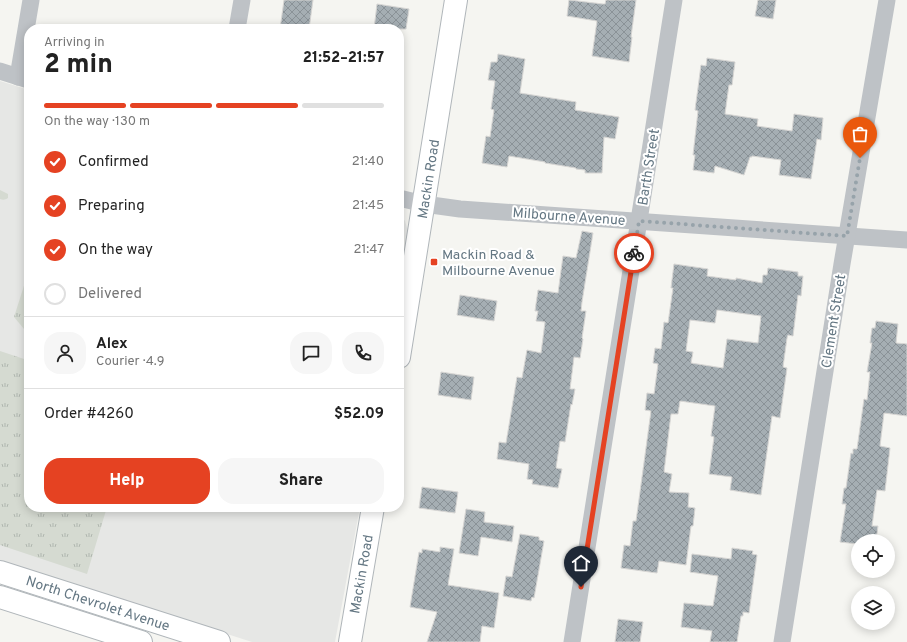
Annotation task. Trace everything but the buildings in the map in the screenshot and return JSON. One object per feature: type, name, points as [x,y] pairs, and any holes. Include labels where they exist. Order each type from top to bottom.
[{"type":"street","points":[[29,24],[31,0]]},
{"type":"street","points":[[238,24],[242,0]]},
{"type":"street","name":"Mackin Road","points":[[404,326],[456,0]]},
{"type":"street","name":"Barth Street","points":[[572,642],[674,0]]},
{"type":"street","name":"Clement Street","points":[[782,642],[847,236],[887,0]]},
{"type":"street","points":[[0,71],[24,79]]},
{"type":"street","name":"Milbourne Avenue","points":[[404,199],[424,204],[460,209],[907,240]]},
{"type":"street","name":"Mackin Road","points":[[350,642],[372,512]]},
{"type":"street","name":"North Chevrolet Avenue","points":[[0,572],[219,642]]},
{"type":"street","name":"North Chevrolet Avenue","points":[[0,597],[141,642]]},
{"type":"street","points":[[141,642],[145,618]]},
{"type":"shaded area","points":[[0,81],[24,88],[24,512],[359,512],[335,642],[252,642],[0,561]]},
{"type":"shaded area","points":[[404,220],[408,231],[404,259]]},
{"type":"green space","points":[[0,190],[8,194],[8,198],[4,200],[0,199]]},
{"type":"green space","points":[[24,286],[24,329],[14,317]]},
{"type":"green space","points":[[0,351],[24,359],[24,512],[106,512],[87,574],[0,545]]},
{"type":"way so far","points":[[634,253],[639,221],[847,236],[860,158]]},
{"type":"place","name":"Mackin Road & Milbourne Avenue","points":[[434,262]]},
{"type":"route","points":[[581,587],[634,253]]}]
